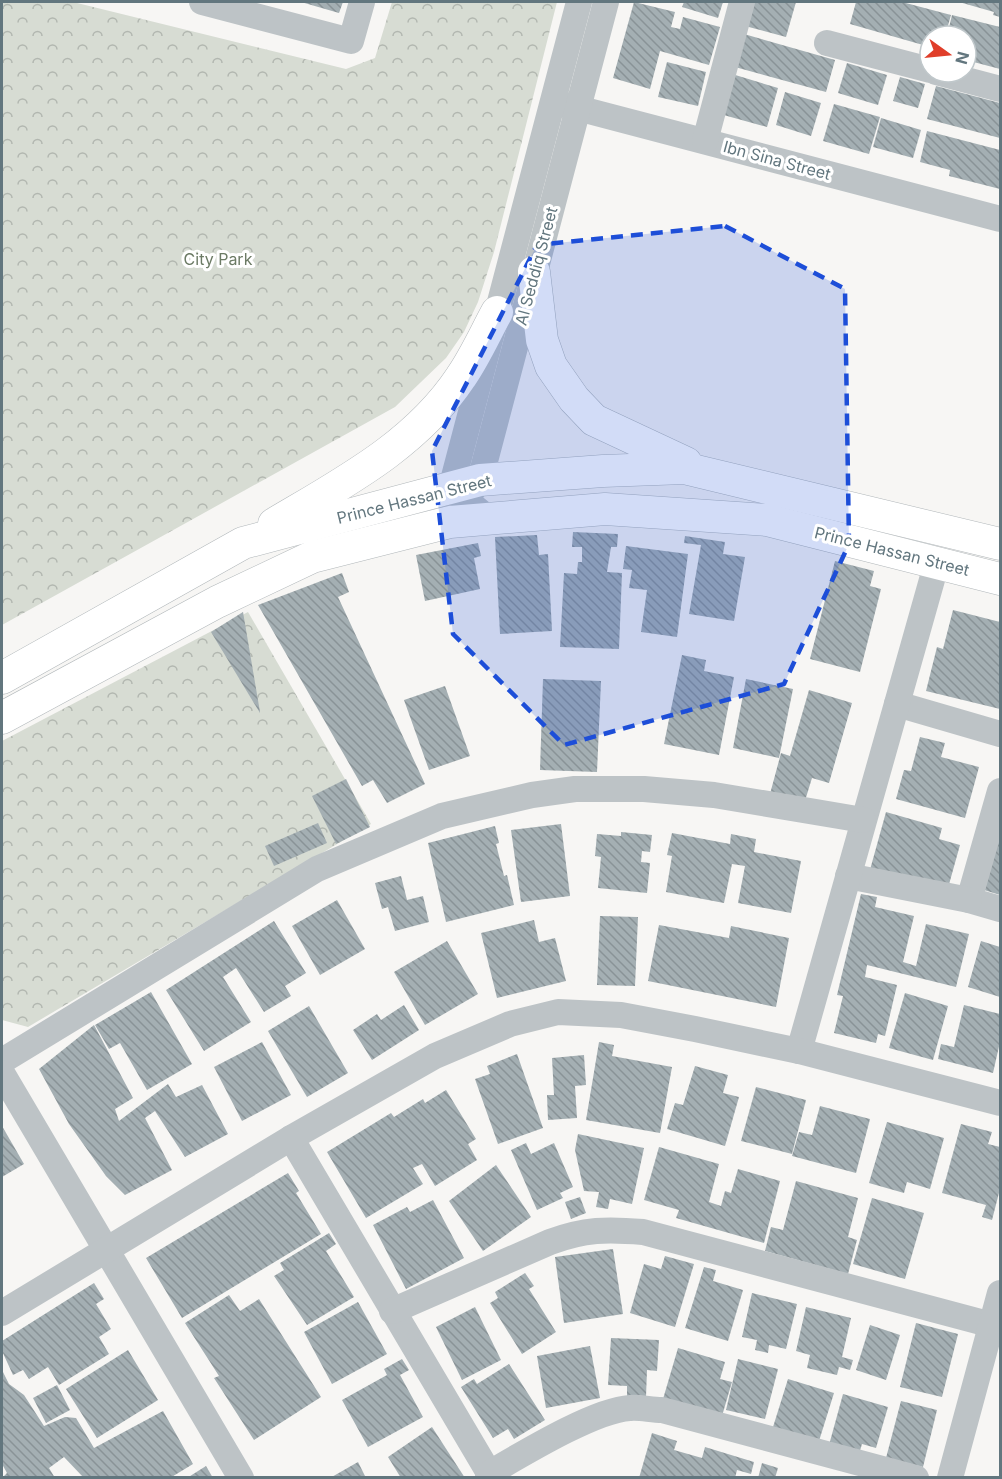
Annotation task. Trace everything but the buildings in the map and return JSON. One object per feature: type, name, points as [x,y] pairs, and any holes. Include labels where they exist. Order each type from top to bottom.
[{"type":"main road","points":[[534,272],[542,340],[551,366],[574,399],[594,420],[703,472]]},
{"type":"main road","points":[[243,543],[371,466],[395,448],[442,402],[462,377],[497,312]]},
{"type":"main road","name":"Prince Hassan Street","points":[[2,678],[243,543],[649,468],[684,468],[703,472],[1000,544]]},
{"type":"main road","name":"Prince Hassan Street","points":[[2,718],[217,602],[312,557],[467,502],[767,520],[1000,579]]},
{"type":"street","points":[[202,2],[238,6],[351,41],[362,2]]},
{"type":"street","name":"Al Seddiq Street","points":[[467,502],[497,312],[579,2]]},
{"type":"street","name":"Al Seddiq Street","points":[[467,502],[534,272],[606,2]]},
{"type":"street","points":[[705,141],[742,2]]},
{"type":"street","points":[[827,43],[918,67]]},
{"type":"street","points":[[978,83],[1000,89]]},
{"type":"street","name":"Ibn Sina Street","points":[[552,102],[1000,219]]},
{"type":"street","points":[[799,1051],[937,562]]},
{"type":"street","points":[[897,704],[1000,734]]},
{"type":"street","points":[[2,1061],[317,869],[442,816],[532,795],[575,789],[644,789],[714,795],[863,820]]},
{"type":"street","points":[[969,900],[1000,791]]},
{"type":"street","points":[[848,876],[969,900],[1000,909]]},
{"type":"street","points":[[2,1313],[291,1138],[435,1056],[510,1024],[558,1012],[621,1015],[799,1051],[1000,1103]]},
{"type":"street","points":[[2,1073],[241,1478]]},
{"type":"street","points":[[291,1138],[490,1476],[554,1437],[614,1411],[629,1408],[662,1410],[916,1478]]},
{"type":"street","points":[[392,1311],[550,1242],[576,1233],[601,1229],[644,1232],[992,1325]]},
{"type":"street","points":[[950,1478],[1000,1293]]},
{"type":"highlighted area","points":[[725,226],[845,289],[849,544],[784,684],[564,745],[453,634],[432,451],[537,245]]},
{"type":"green space","name":"City Park","points":[[2,2],[73,2],[346,69],[375,58],[392,2],[557,2],[494,252],[478,302],[464,332],[446,358],[395,407],[2,625]]},
{"type":"green space","points":[[248,612],[371,824],[28,1027],[2,1020],[2,741]]}]
